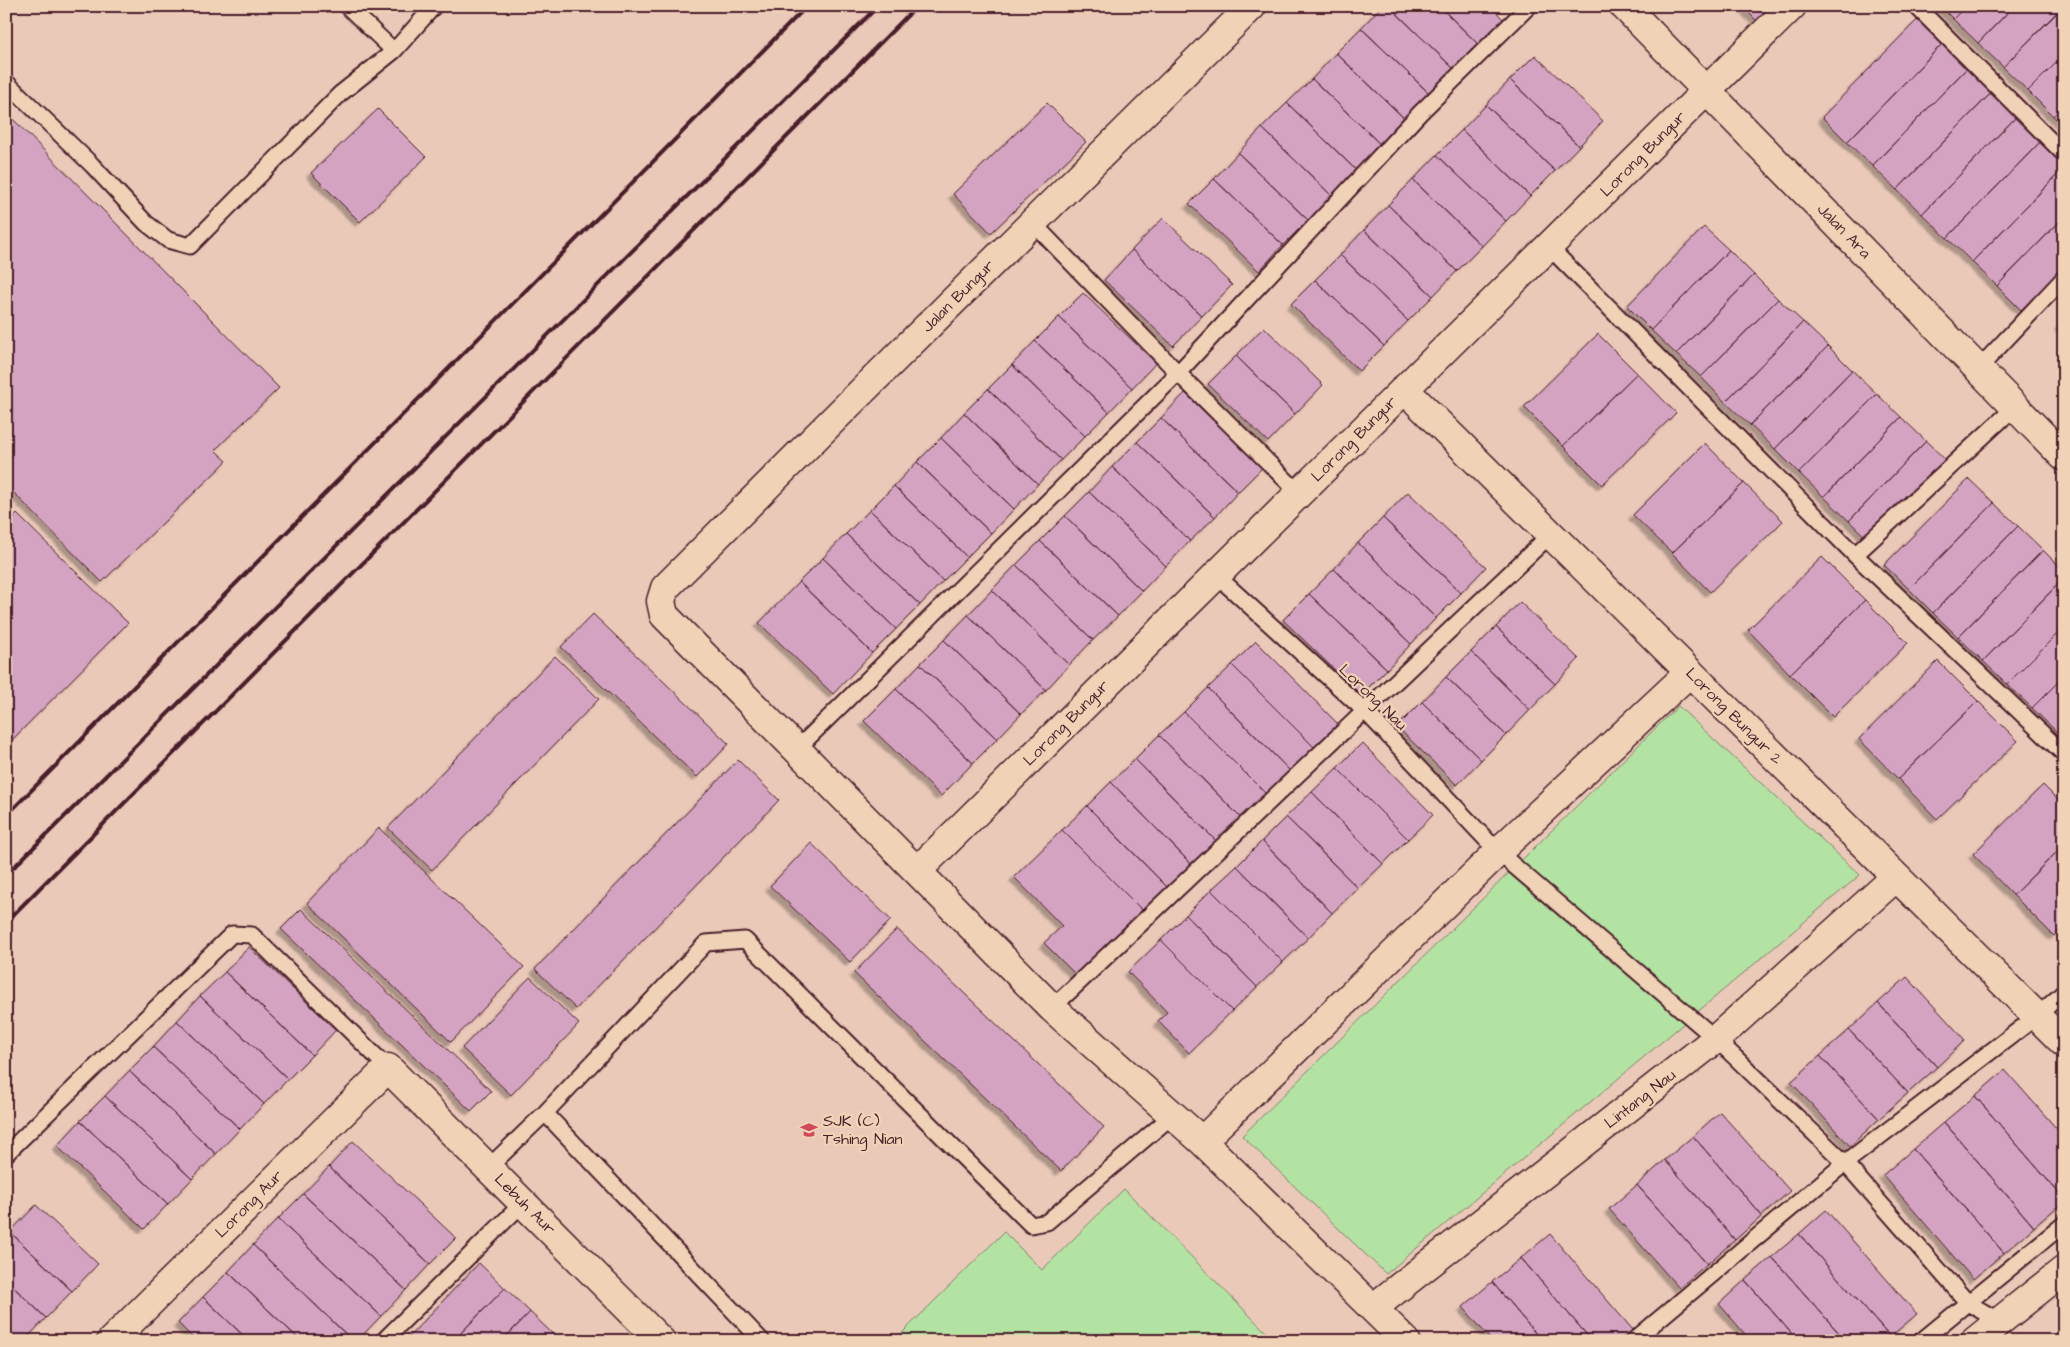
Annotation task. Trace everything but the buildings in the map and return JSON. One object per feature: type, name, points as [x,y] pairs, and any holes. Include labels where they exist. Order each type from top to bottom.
[{"type":"street","name":"Jalan Bungur","points":[[796,750],[664,614],[661,601],[665,588],[1032,222],[1252,6]]},
{"type":"street","name":"Jalan Ara","points":[[1624,6],[2064,456]]},
{"type":"street","name":"Lorong Bungur","points":[[917,871],[1792,6]]},
{"type":"street","name":"Lorong Bungur 2","points":[[1404,389],[2064,1043]]},
{"type":"street","points":[[1202,1141],[1498,852],[1690,672]]},
{"type":"street","points":[[796,750],[1052,1008],[1202,1141],[1406,1341]]},
{"type":"street","name":"Lintang Nau","points":[[1373,1308],[1716,1039],[1896,876]]},
{"type":"street","name":"Lebuh Aur","points":[[388,1068],[661,1341]]},
{"type":"street","name":"Lorong Aur","points":[[113,1340],[388,1068]]},
{"type":"street","points":[[1975,1341],[2005,1331],[2064,1270]]},
{"type":"lane","points":[[346,6],[394,51]]},
{"type":"lane","points":[[6,82],[92,165],[146,223],[168,240],[190,246],[340,94],[394,51],[434,6]]},
{"type":"lane","points":[[796,750],[1178,373],[1420,113],[1530,6]]},
{"type":"lane","points":[[1916,6],[2064,154]]},
{"type":"lane","points":[[1032,222],[1178,373],[1299,493]]},
{"type":"lane","points":[[1549,247],[1855,556],[2064,754]]},
{"type":"lane","points":[[1978,369],[2064,278]]},
{"type":"lane","points":[[1855,556],[2015,407]]},
{"type":"lane","points":[[1052,1008],[1366,712],[1551,534]]},
{"type":"lane","name":"Lorong Nau","points":[[1216,575],[1366,712],[1498,852],[1716,1039],[1845,1163],[1968,1302],[2005,1331]]},
{"type":"lane","points":[[6,1154],[232,934],[252,935],[388,1068]]},
{"type":"lane","points":[[488,1168],[545,1113],[706,943],[745,940],[1031,1226],[1047,1222],[1173,1115]]},
{"type":"lane","points":[[1633,1341],[1845,1163],[2036,1016],[2064,992]]},
{"type":"lane","points":[[545,1113],[762,1341]]},
{"type":"lane","points":[[383,1341],[523,1203]]},
{"type":"lane","points":[[1921,1341],[2064,1224]]},
{"type":"green space","points":[[1678,706],[1860,875],[1386,1274],[1242,1136]]},
{"type":"green space","points":[[1124,1189],[1275,1341],[894,1341],[1004,1232],[1042,1270]]},
{"type":"railway","points":[[6,816],[807,6]]},
{"type":"railway","points":[[6,875],[878,6]]},
{"type":"railway","points":[[6,922],[917,6]]},
{"type":"place","name":"SJK (C) Tshing Nian","points":[[809,1130]]}]
